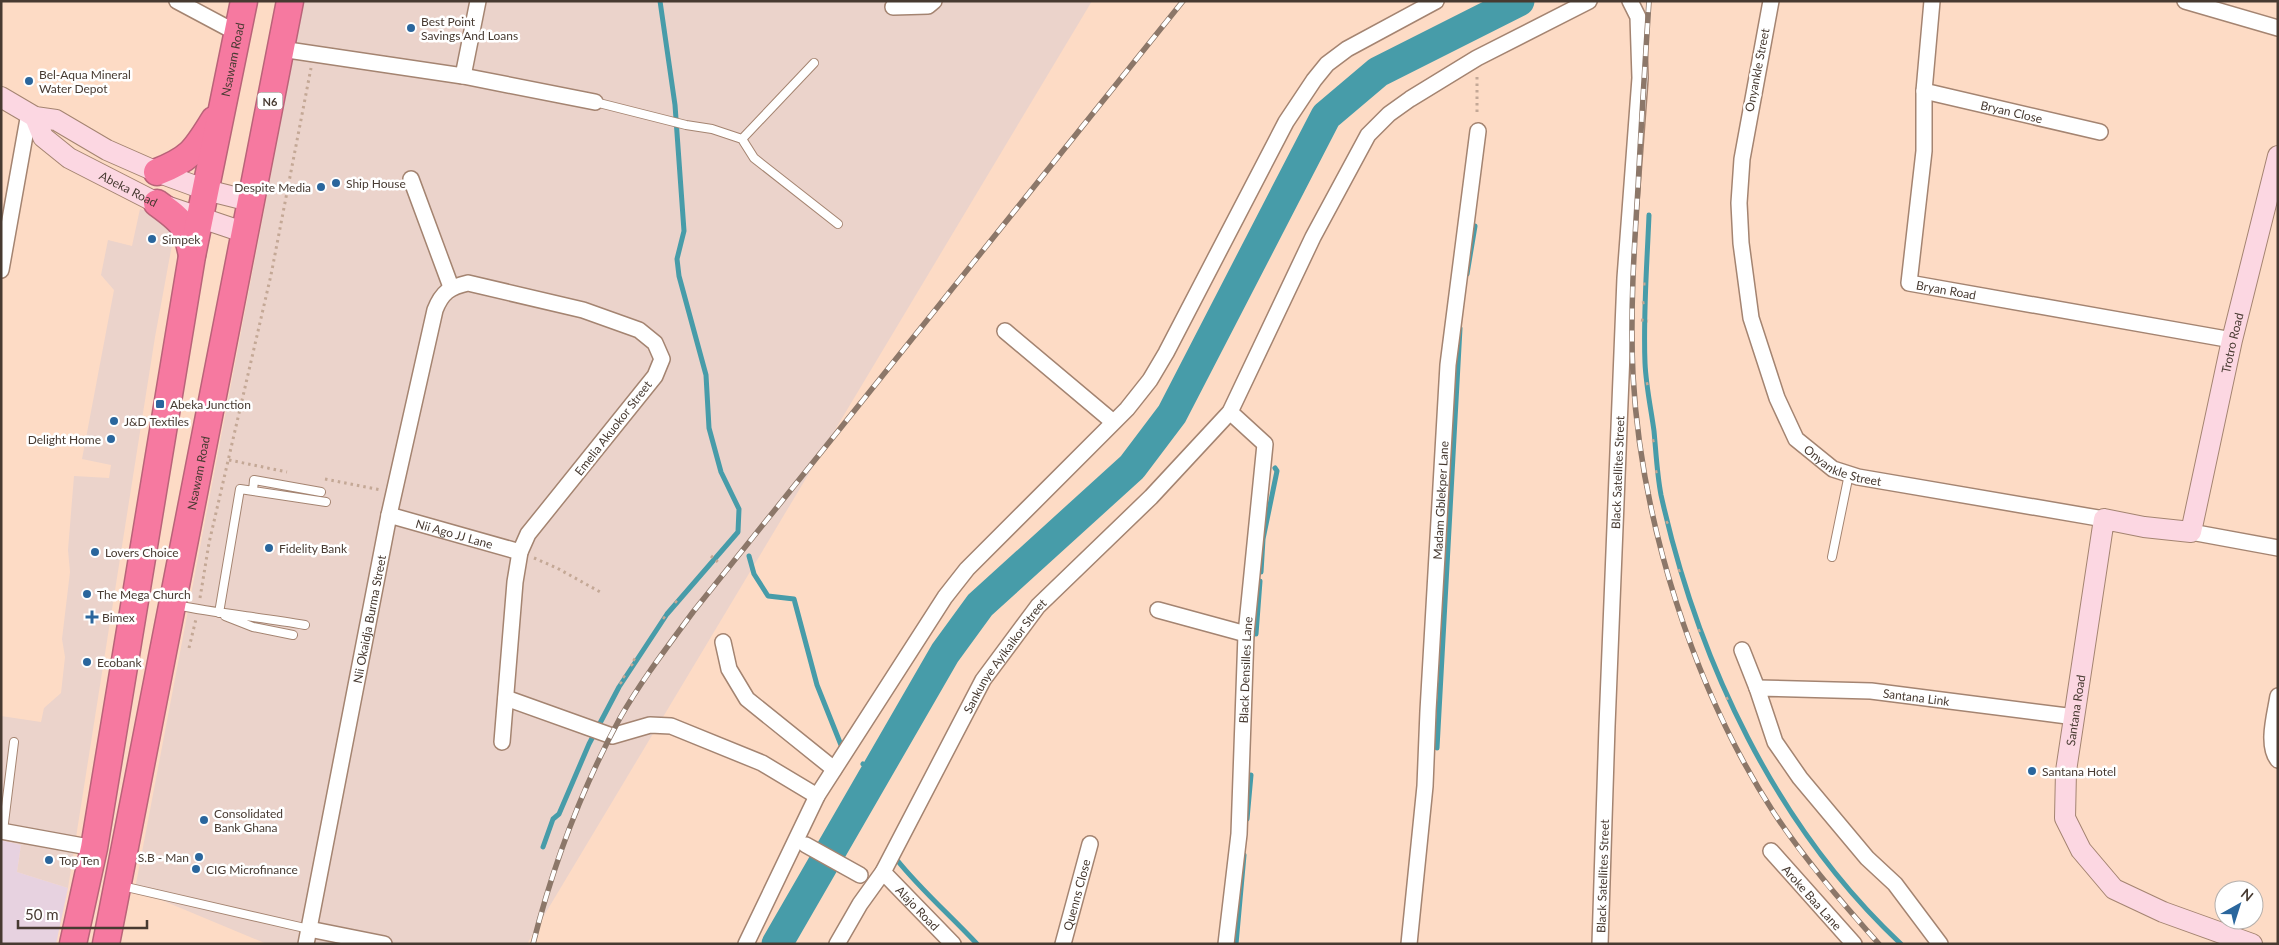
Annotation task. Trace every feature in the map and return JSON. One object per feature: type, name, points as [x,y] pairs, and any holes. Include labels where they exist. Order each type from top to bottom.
[{"type":"highway","name":"Nsawam Road","points":[[73,944],[94,848],[192,256],[220,111],[244,1]]},
{"type":"highway","name":"Nsawam Road","points":[[106,944],[243,232],[290,1]]},
{"type":"highway","points":[[157,172],[179,163],[194,151],[220,111]]},
{"type":"highway","points":[[157,203],[178,219],[187,230],[192,256]]},
{"type":"street","points":[[177,1],[237,33]]},
{"type":"street","points":[[462,76],[478,1]]},
{"type":"street","points":[[893,7],[928,6],[934,1]]},
{"type":"street","points":[[746,944],[816,796],[945,597],[966,569],[1127,409],[1150,380],[1166,353],[1286,122],[1314,80],[1327,64],[1347,49],[1436,1]]},
{"type":"street","name":"Sankunye Ayikaikor Street","points":[[837,944],[860,904],[883,872],[983,680],[1038,606],[1151,497],[1230,412],[1313,237],[1368,135],[1389,114],[1410,99],[1477,58],[1589,1]]},
{"type":"street","name":"Black Satellites Street","points":[[1600,944],[1625,278],[1640,78],[1638,17],[1630,1]]},
{"type":"street","name":"Onyankle Street","points":[[1770,1],[1752,93],[1741,168],[1739,204],[1741,243],[1751,318],[1777,398],[1796,439],[1833,469],[1849,474],[2144,527],[2191,532],[2278,548]]},
{"type":"street","name":"Bryan Road","points":[[1932,1],[1924,91],[1924,151],[1909,283],[2232,340]]},
{"type":"street","points":[[2185,1],[2278,28]]},
{"type":"street","points":[[281,50],[462,76],[595,102]]},
{"type":"street","name":"Bryan Close","points":[[1924,91],[2100,132]]},
{"type":"street","name":"Abeka Road","points":[[1,97],[32,115],[56,120],[107,150],[157,172],[206,190],[250,201]]},
{"type":"street","points":[[1,270],[5,222],[32,115]]},
{"type":"street","name":"Abeka Road","points":[[32,115],[43,137],[69,158],[157,203],[243,232]]},
{"type":"street","name":"Madam Gblekper Lane","points":[[1409,944],[1425,786],[1448,366],[1478,131]]},
{"type":"street","name":"Trotro Road","points":[[2191,532],[2232,340],[2278,156]]},
{"type":"street","points":[[411,179],[446,292]]},
{"type":"street","name":"Emelia Akuokor Street","points":[[446,292],[468,282],[584,310],[639,330],[655,343],[662,360],[655,376],[528,534],[520,552],[515,582],[502,742]]},
{"type":"street","name":"Nii Okaidja Burma Street","points":[[306,944],[389,515],[435,310],[446,292]]},
{"type":"street","points":[[1005,331],[1112,422]]},
{"type":"street","name":"Black Densilles Lane","points":[[1226,944],[1239,834],[1246,634],[1265,444],[1230,412]]},
{"type":"street","name":"Nii Ago JJ Lane","points":[[389,515],[520,552]]},
{"type":"street","name":"Santana Road","points":[[2104,519],[2066,771],[2065,818],[2081,850],[2114,889],[2163,912],[2252,944]]},
{"type":"street","points":[[1158,610],[1246,634]]},
{"type":"street","points":[[723,642],[729,669],[747,699],[834,769]]},
{"type":"street","points":[[1742,650],[1775,742],[1800,778],[1867,858],[1895,884],[1940,944]]},
{"type":"street","name":"Santana Link","points":[[1756,688],[1871,691],[2075,717]]},
{"type":"street","points":[[2275,757],[2272,742],[2278,696]]},
{"type":"street","points":[[506,698],[612,736],[650,725],[670,726],[762,763],[816,796]]},
{"type":"street","points":[[2,831],[94,848]]},
{"type":"street","name":"Quenns Close","points":[[1063,944],[1090,844]]},
{"type":"street","points":[[806,845],[860,875]]},
{"type":"street","name":"Aroke Baa Lane","points":[[1771,851],[1854,944]]},
{"type":"street","name":"Alajo Road","points":[[883,872],[953,944]]},
{"type":"street","points":[[309,928],[384,944]]},
{"type":"lane","points":[[742,139],[814,64]]},
{"type":"lane","points":[[595,102],[672,122],[712,129],[742,139],[754,158],[838,224]]},
{"type":"lane","points":[[1832,557],[1849,474]]},
{"type":"lane","points":[[253,491],[254,480],[320,492]]},
{"type":"lane","points":[[219,613],[240,489],[326,502]]},
{"type":"lane","points":[[172,604],[219,613],[254,616],[305,625]]},
{"type":"lane","points":[[219,613],[253,627],[293,635]]},
{"type":"lane","points":[[2,831],[14,742]]},
{"type":"lane","points":[[117,884],[309,928]]},
{"type":"path","points":[[189,648],[198,609],[209,542],[271,275],[313,55]]},
{"type":"path","points":[[1477,58],[1478,131]]},
{"type":"path","points":[[1643,284],[1649,284]]},
{"type":"path","points":[[1642,303],[1647,302]]},
{"type":"path","points":[[1641,320],[1648,321]]},
{"type":"path","points":[[1652,441],[1658,440]]},
{"type":"path","points":[[1656,472],[1661,472]]},
{"type":"path","points":[[1666,523],[1671,520]]},
{"type":"path","points":[[520,552],[557,568],[602,593]]},
{"type":"path","points":[[712,556],[719,563]]},
{"type":"path","points":[[1678,571],[1684,569]]},
{"type":"path","points":[[675,601],[680,604]]},
{"type":"path","points":[[662,617],[667,620]]},
{"type":"path","points":[[1698,631],[1703,629]]},
{"type":"path","points":[[633,659],[638,662]]},
{"type":"path","points":[[630,664],[635,668]]},
{"type":"path","points":[[623,676],[628,679]]},
{"type":"path","points":[[620,682],[624,686]]},
{"type":"shaded area","points":[[304,1],[1092,1],[527,944],[267,944],[135,889]]},
{"type":"shaded area","points":[[140,209],[165,215],[176,223],[155,337],[68,888],[17,872],[21,845],[1,840],[1,716],[41,722],[44,708],[61,693],[65,657],[62,639],[70,572],[68,550],[74,476],[109,478],[111,465],[82,459],[114,290],[101,275],[108,240],[132,246]]},
{"type":"shaded area","points":[[1,840],[21,845],[17,872],[68,888],[56,944],[1,944]]},
{"type":"waterway","points":[[543,847],[553,819],[559,814],[589,744],[619,687],[667,614],[738,532],[739,509],[721,472],[709,428],[706,375],[679,276],[677,259],[684,231],[675,105],[660,1]]},
{"type":"waterway","points":[[777,944],[945,653],[980,605],[1132,467],[1172,414],[1326,116],[1378,72],[1519,1]]},
{"type":"waterway","points":[[1649,215],[1644,326],[1646,380],[1661,495],[1696,619],[1720,679],[1748,738],[1779,794],[1816,847],[1856,898],[1901,944]]},
{"type":"waterway","points":[[1467,274],[1475,226]]},
{"type":"waterway","points":[[1437,748],[1460,328]]},
{"type":"waterway","points":[[1261,572],[1263,539],[1277,471],[1275,468]]},
{"type":"waterway","points":[[749,556],[754,574],[768,596],[794,599],[817,685],[843,750]]},
{"type":"waterway","points":[[1256,634],[1260,581]]},
{"type":"waterway","points":[[863,764],[877,774]]},
{"type":"waterway","points":[[1247,819],[1251,775]]},
{"type":"waterway","points":[[1236,944],[1244,855]]},
{"type":"waterway","points":[[897,860],[977,944]]},
{"type":"railway","points":[[533,944],[569,828],[606,745],[628,704],[646,677],[693,612],[1183,1]]},
{"type":"railway","points":[[1649,1],[1634,258],[1632,352],[1638,431],[1647,488],[1660,546],[1676,603],[1696,659],[1719,713],[1745,765],[1798,848],[1879,944]]},
{"type":"place","name":"Best Point Savings And Loans","points":[[411,28]]},
{"type":"place","name":"Bel-Aqua Mineral Water Depot","points":[[29,81]]},
{"type":"place","name":"Ship House","points":[[336,183]]},
{"type":"place","name":"Despite Media","points":[[321,187]]},
{"type":"place","name":"Simpek","points":[[152,239]]},
{"type":"place","name":"Abeka Junction","points":[[160,404]]},
{"type":"place","name":"J&D Textiles","points":[[114,421]]},
{"type":"place","name":"Delight Home","points":[[111,439]]},
{"type":"place","name":"Fidelity Bank","points":[[269,548]]},
{"type":"place","name":"Lovers Choice","points":[[95,552]]},
{"type":"place","name":"The Mega Church","points":[[87,594]]},
{"type":"place","name":"Bimex","points":[[92,617]]},
{"type":"place","name":"Ecobank","points":[[87,662]]},
{"type":"place","name":"Santana Hotel","points":[[2032,771]]},
{"type":"place","name":"Consolidated Bank Ghana","points":[[204,820]]},
{"type":"place","name":"S.B - Man","points":[[199,857]]},
{"type":"place","name":"Top Ten","points":[[49,860]]},
{"type":"place","name":"CIG Microfinance","points":[[196,869]]}]
